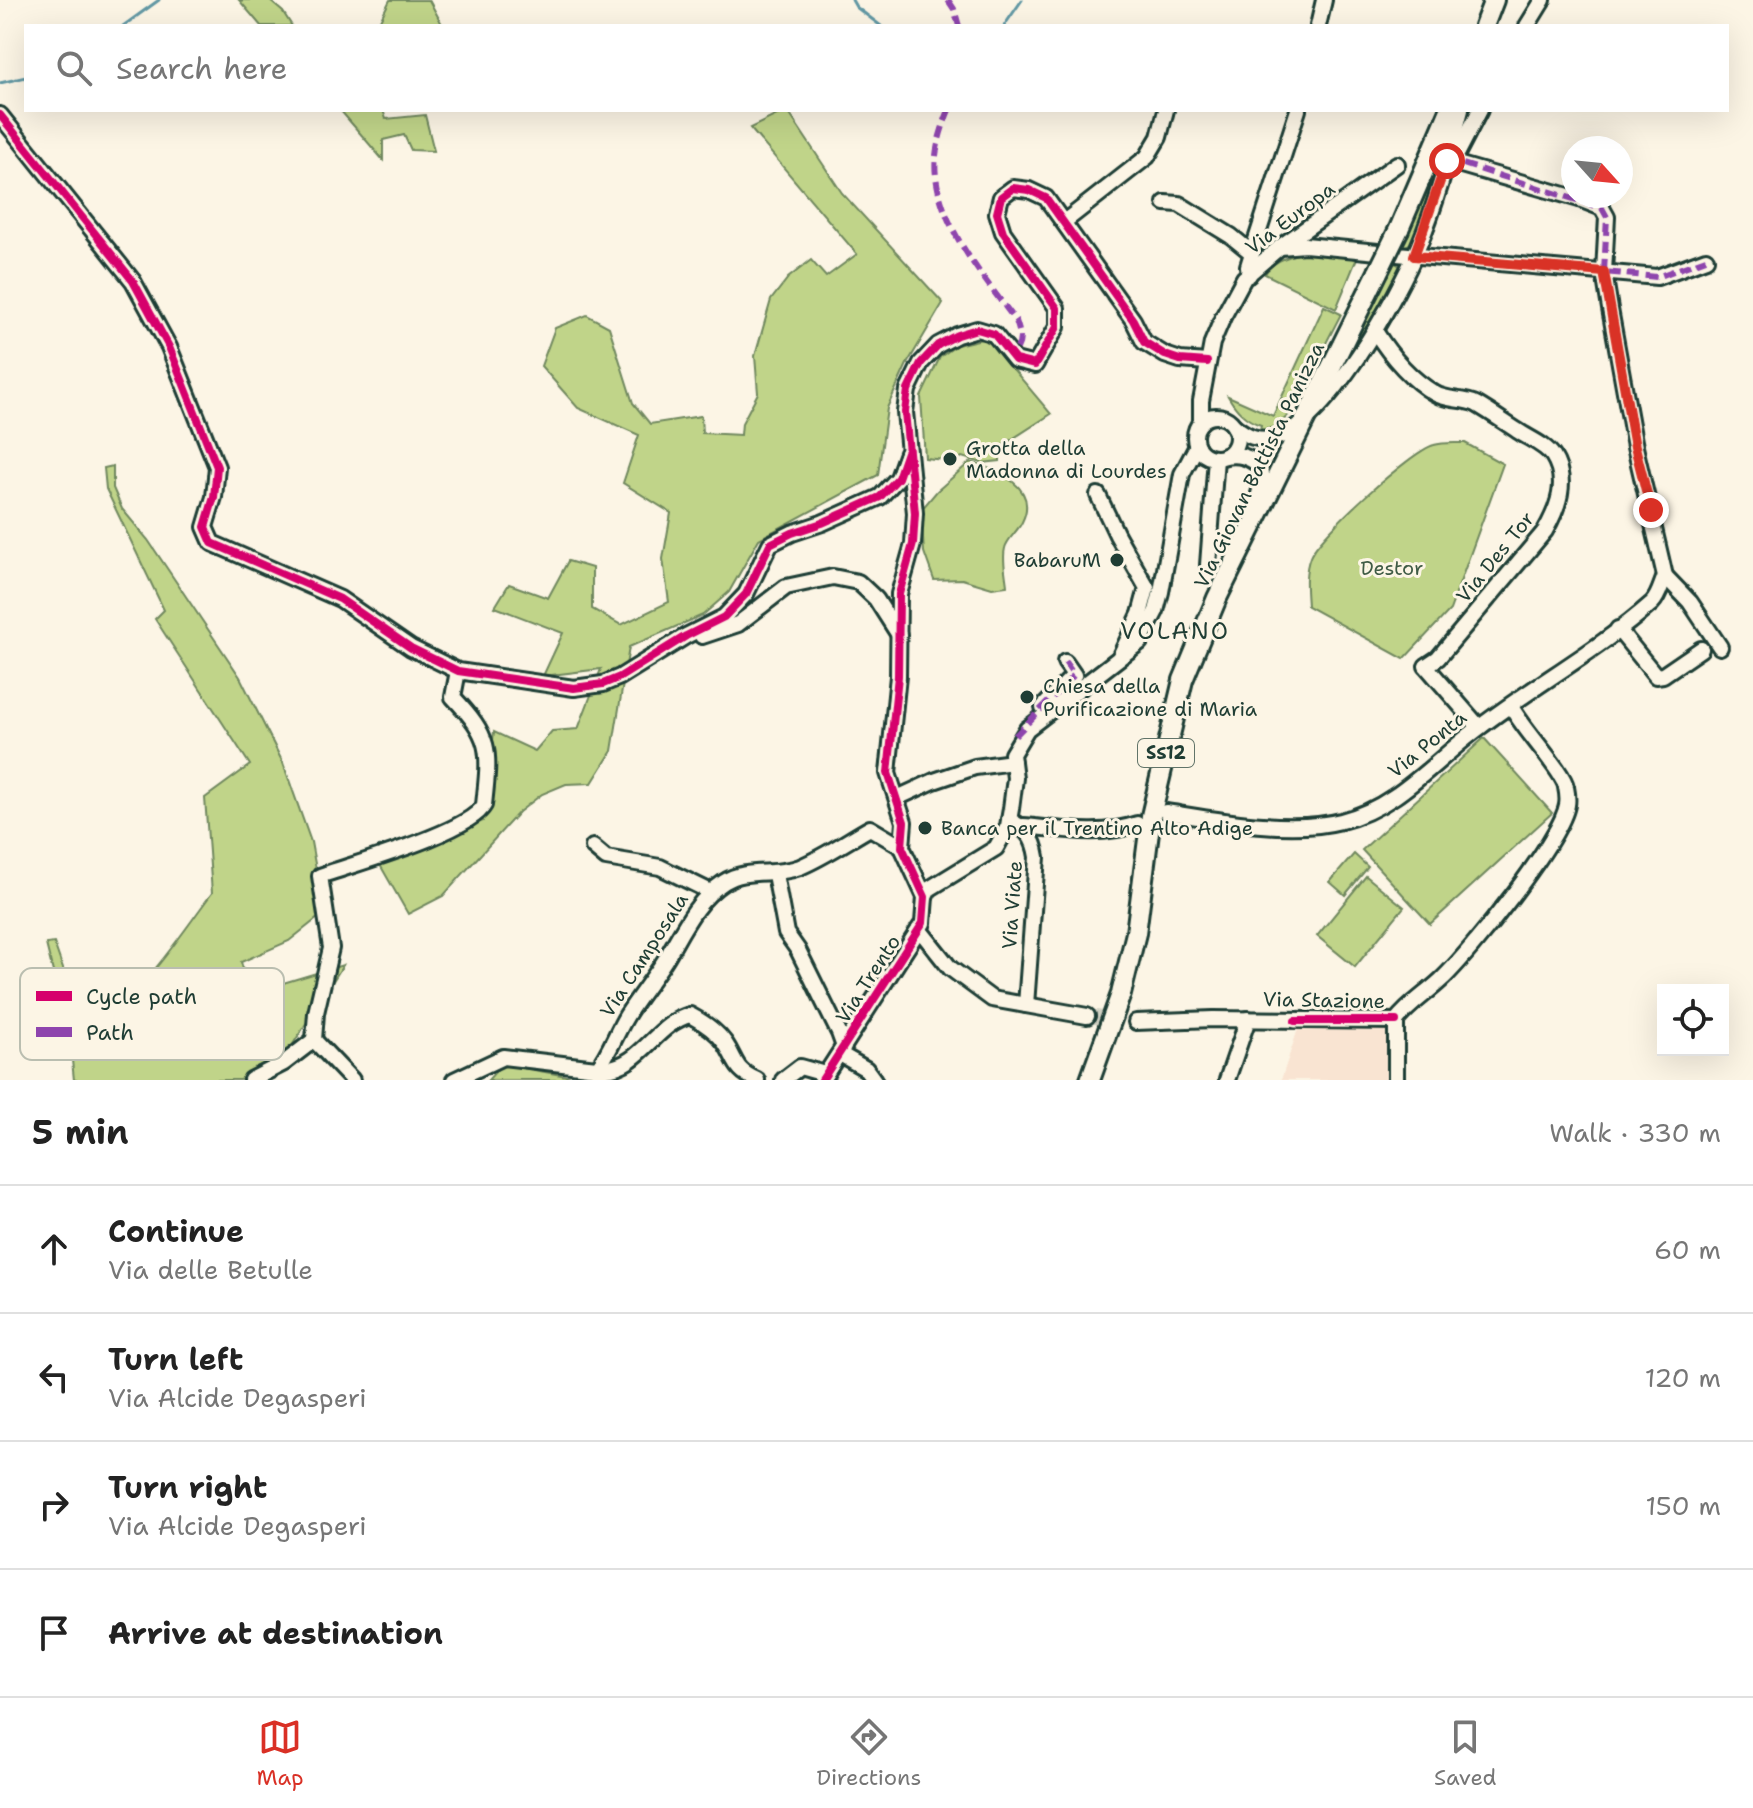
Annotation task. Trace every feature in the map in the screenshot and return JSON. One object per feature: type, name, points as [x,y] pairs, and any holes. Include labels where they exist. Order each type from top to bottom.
[{"type":"main road","points":[[1485,23],[1494,0]]},
{"type":"main road","name":"Via Giovan Battista Panizza","points":[[1090,1080],[1121,994],[1136,933],[1151,816],[1183,680],[1217,598],[1399,229],[1449,112]]},
{"type":"street","points":[[1318,24],[1324,0]]},
{"type":"street","points":[[1528,24],[1543,0]]},
{"type":"street","points":[[1064,222],[1147,157],[1159,137],[1165,112]]},
{"type":"street","points":[[1249,275],[1252,253],[1297,112]]},
{"type":"street","points":[[1454,162],[1461,112]]},
{"type":"street","points":[[1204,381],[1221,416],[1248,437],[1276,437],[1306,417],[1330,393],[1375,331],[1414,256],[1479,112]]},
{"type":"street","points":[[0,115],[133,281],[169,347],[217,467],[214,497],[205,527],[212,543],[340,599],[411,648],[458,671],[574,688],[603,684],[620,677],[686,636],[724,617],[746,594],[770,544],[880,497],[898,478],[907,452],[908,436]]},
{"type":"street","points":[[1454,162],[1602,208],[1607,217],[1604,272],[1635,447],[1665,576],[1690,602],[1720,647]]},
{"type":"street","name":"Via Europa","points":[[1201,422],[1207,362],[1223,317],[1244,278],[1280,247],[1397,164]]},
{"type":"street","points":[[925,897],[902,847],[904,822],[888,773],[898,676],[899,594],[913,544],[915,513],[905,412],[908,390],[921,363],[938,345],[977,329],[994,334],[1015,360],[1035,365],[1057,327],[1057,308],[1003,232],[997,213],[1001,197],[1013,188],[1029,190],[1046,198],[1133,320],[1144,342],[1180,360],[1207,362]]},
{"type":"street","points":[[1165,203],[1179,204],[1231,236],[1252,253]]},
{"type":"street","points":[[1280,247],[1305,245],[1378,252]]},
{"type":"street","points":[[1397,254],[1657,277],[1706,259]]},
{"type":"street","name":"Via Des Tor","points":[[1375,331],[1390,355],[1425,388],[1438,396],[1474,403],[1552,454],[1560,473],[1562,486],[1555,514],[1545,531],[1438,658],[1426,666],[1479,727]]},
{"type":"street","points":[[925,897],[929,889],[996,848],[1016,823],[1012,754],[1027,729],[1140,642],[1156,611],[1182,474],[1197,446],[1196,430],[1210,416],[1221,416]]},
{"type":"street","points":[[1208,565],[1220,457],[1234,447],[1234,426]]},
{"type":"street","points":[[1197,446],[1202,452],[1220,457],[1238,454],[1260,466],[1262,483],[1255,503],[1253,524]]},
{"type":"street","points":[[1098,495],[1147,588],[1140,614],[1120,656]]},
{"type":"street","name":"Via Ponta","points":[[1166,812],[1224,821],[1309,825],[1339,822],[1371,812],[1394,797],[1479,727],[1655,600],[1665,576]]},
{"type":"street","points":[[686,636],[698,637],[738,624],[786,587],[833,577],[858,582],[876,599],[899,635]]},
{"type":"street","points":[[1618,629],[1656,676],[1663,675],[1701,649]]},
{"type":"street","points":[[1015,736],[1074,675],[1065,662]]},
{"type":"street","points":[[352,1080],[314,1040],[316,1013],[331,948],[320,876],[423,841],[480,812],[484,805],[485,738],[473,718],[453,697],[458,671]]},
{"type":"street","name":"Via Stazione","points":[[1136,1022],[1248,1019],[1396,1021],[1409,1004],[1441,980],[1517,890],[1557,830],[1567,806],[1566,783],[1519,723],[1511,706]]},
{"type":"street","points":[[897,798],[975,767],[1013,762]]},
{"type":"street","points":[[1016,823],[1082,832],[1118,831],[1137,824]]},
{"type":"street","name":"Via Viate","points":[[1016,823],[1035,842],[1037,857],[1026,1005]]},
{"type":"street","name":"Via Camposala","points":[[599,1074],[645,985],[664,960],[682,927],[711,892],[725,881],[744,873],[775,874],[801,867],[870,828],[902,847]]},
{"type":"street","points":[[593,847],[606,858],[660,867],[711,892]]},
{"type":"street","points":[[775,874],[786,933],[798,950],[842,1051],[866,1069],[874,1080]]},
{"type":"street","name":"Via Trento","points":[[824,1077],[923,923],[925,897]]},
{"type":"street","points":[[919,929],[959,976],[992,999],[1087,1016]]},
{"type":"street","points":[[454,1080],[503,1057],[599,1074],[636,1058],[676,1019],[690,1015],[708,1025],[725,1043],[734,1063],[751,1077]]},
{"type":"street","points":[[1227,1080],[1248,1019]]},
{"type":"street","points":[[1396,1021],[1396,1080]]},
{"type":"street","points":[[251,1080],[284,1063],[314,1040]]},
{"type":"street","points":[[783,1080],[800,1067],[824,1077]]},
{"type":"shaded area","points":[[1299,1026],[1392,1026],[1389,1080],[1281,1080]]},
{"type":"green space","points":[[239,0],[269,0],[291,24],[259,24]]},
{"type":"green space","points":[[390,0],[429,0],[442,24],[378,24]]},
{"type":"green space","points":[[342,112],[384,112],[386,119],[425,115],[434,151],[411,150],[404,135],[383,140],[383,160]]},
{"type":"green space","points":[[788,112],[842,193],[943,303],[907,364],[887,408],[878,475],[759,539],[729,592],[703,615],[629,647],[612,751],[592,783],[566,784],[542,794],[519,812],[443,896],[408,914],[379,863],[483,821],[494,732],[535,751],[552,731],[578,729],[601,669],[543,676],[563,633],[495,607],[509,584],[548,598],[568,561],[592,568],[592,609],[621,625],[669,602],[663,559],[671,513],[623,483],[639,435],[578,408],[541,366],[555,328],[587,315],[609,327],[633,403],[650,424],[701,416],[702,433],[741,435],[742,423],[758,393],[755,356],[771,300],[788,278],[811,260],[826,277],[857,254],[750,128]]},
{"type":"green space","points":[[1457,116],[1422,225],[1413,243],[1400,248]]},
{"type":"green space","points":[[1309,250],[1340,252],[1357,258],[1336,309],[1265,274],[1278,261]]},
{"type":"green space","points":[[1393,262],[1400,266],[1391,291],[1327,391]]},
{"type":"green space","points":[[1324,306],[1341,314],[1290,413],[1277,425],[1260,430],[1261,425],[1242,414],[1228,396],[1273,416]]},
{"type":"green space","points":[[982,339],[992,344],[1051,414],[1000,447],[1000,461],[982,463],[962,457],[956,461],[925,458],[921,397],[940,357],[957,345]]},
{"type":"green space","name":"Destor","points":[[1465,443],[1503,464],[1450,610],[1404,659],[1307,606],[1308,563],[1330,531],[1387,478],[1422,451],[1438,444]]},
{"type":"green space","points":[[970,462],[1003,475],[1020,489],[1025,499],[1022,522],[1005,548],[1007,586],[992,588],[962,579],[934,580],[924,552],[921,510]]},
{"type":"green space","points":[[113,466],[113,488],[122,509],[148,540],[240,677],[283,763],[311,842],[324,913],[289,941],[241,962],[243,968],[156,968],[212,893],[205,798],[250,765],[155,619],[164,610],[106,489],[104,468]]},
{"type":"green space","points":[[1484,738],[1552,813],[1430,924],[1362,850]]},
{"type":"green space","points":[[1354,854],[1368,867],[1345,895],[1330,882]]},
{"type":"green space","points":[[1366,876],[1404,907],[1355,967],[1317,936]]},
{"type":"green space","points":[[54,943],[63,968],[52,968],[46,944]]},
{"type":"green space","points":[[343,965],[284,1054],[284,983]]},
{"type":"green space","points":[[72,1060],[274,1060],[240,1080],[74,1080]]},
{"type":"green space","points":[[502,1064],[588,1080],[488,1080]]},
{"type":"waterway","points":[[126,24],[159,0]]},
{"type":"waterway","points":[[852,0],[856,7],[878,24]]},
{"type":"waterway","points":[[1005,24],[1022,0]]},
{"type":"waterway","points":[[0,83],[24,77]]},
{"type":"tunnel","points":[[1087,1016],[1136,1022]]},
{"type":"marked path","points":[[948,0],[958,24]]},
{"type":"marked path","points":[[948,112],[936,159],[940,196],[956,235],[1016,321],[1020,340],[1011,356]]},
{"type":"marked path","points":[[1463,164],[1602,208],[1607,217],[1604,272],[1657,277],[1706,259]]},
{"type":"marked path","points":[[1015,736],[1074,675],[1065,662]]},
{"type":"cycle path","points":[[0,115],[133,281],[169,347],[217,467],[214,497],[205,527],[212,543],[340,599],[411,648],[458,671],[574,688],[603,684],[620,677],[686,636],[724,617],[746,594],[770,544],[880,497],[898,478],[907,452]]},
{"type":"cycle path","points":[[822,1080],[923,923],[925,897],[902,847],[904,822],[888,773],[898,676],[899,594],[913,544],[915,513],[905,412],[908,390],[921,363],[938,345],[957,335],[977,329],[994,334],[1015,360],[1035,365],[1057,327],[1057,308],[1003,232],[997,213],[1001,197],[1013,188],[1029,190],[1046,198],[1133,320],[1144,342],[1180,360],[1207,362]]},
{"type":"cycle path","points":[[1295,1021],[1396,1021]]},
{"type":"place","name":"Grotta della Madonna di Lourdes","points":[[950,459]]},
{"type":"place","name":"BabaruM","points":[[1117,560]]},
{"type":"place","name":"Chiesa della Purificazione di Maria","points":[[1027,697]]},
{"type":"place","name":"Banca per il Trentino Alto Adige","points":[[925,828]]},
{"type":"district","name":"VOLANO","points":[[1175,631]]},
{"type":"route","points":[[1447,161],[1414,256],[1604,272],[1635,447],[1651,510]]}]
